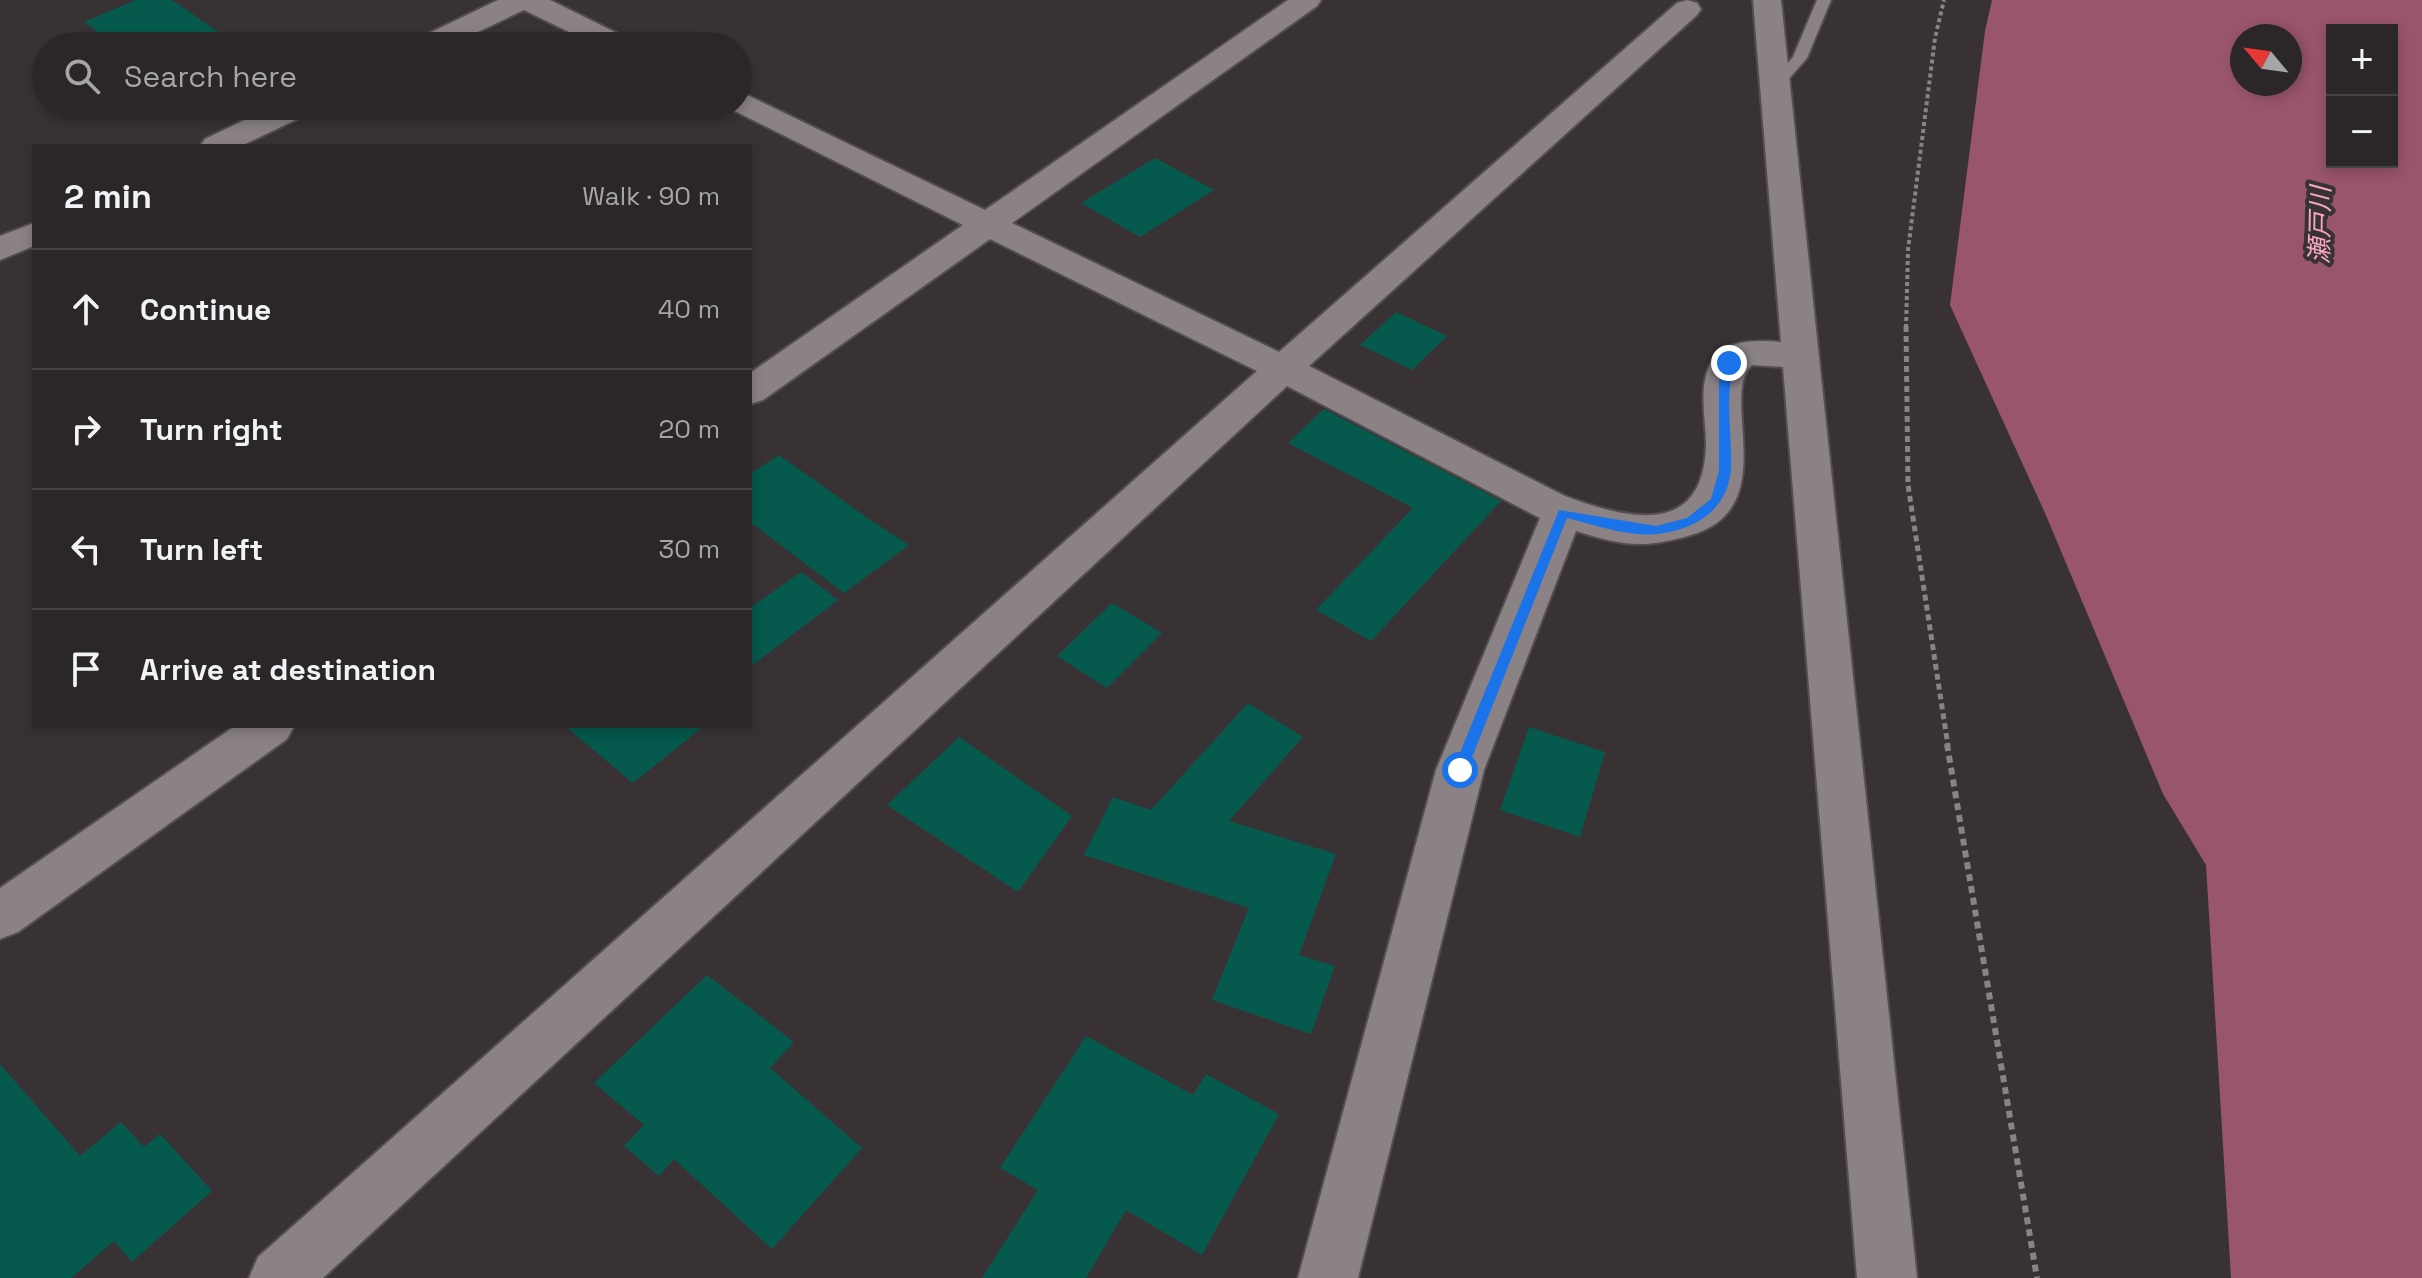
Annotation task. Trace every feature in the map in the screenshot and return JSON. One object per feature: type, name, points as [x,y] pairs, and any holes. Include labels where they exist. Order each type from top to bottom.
[{"type":"street","points":[[455,32],[524,0],[591,32]]},
{"type":"street","points":[[752,390],[1307,0]]},
{"type":"street","points":[[1767,0],[1887,1278]]},
{"type":"street","points":[[279,1278],[1283,369],[1687,9]]},
{"type":"street","points":[[752,110],[1283,369],[1563,513],[1619,526],[1656,530],[1691,521],[1717,502],[1725,471],[1724,379],[1729,363],[1742,355],[1800,356]]},
{"type":"street","points":[[220,144],[270,120]]},
{"type":"street","points":[[0,249],[32,234]]},
{"type":"street","points":[[1328,1278],[1460,770],[1563,513]]},
{"type":"street","points":[[0,916],[268,728]]},
{"type":"lane","points":[[1775,86],[1800,58],[1824,0]]},
{"type":"path","points":[[1944,0],[1935,38],[1908,250],[1905,365],[1908,485],[1930,645],[2037,1278]]},
{"type":"water","name":"瀬戸川","points":[[1992,0],[2422,0],[2422,1278],[2231,1278],[2206,865],[2163,794],[2045,513],[1950,305],[1985,31]]},
{"type":"building","points":[[136,0],[172,0],[219,32],[98,32],[84,22]]},
{"type":"building","points":[[1155,158],[1214,190],[1140,237],[1081,203]]},
{"type":"building","points":[[1396,312],[1447,336],[1412,370],[1360,345]]},
{"type":"building","points":[[1324,409],[1501,501],[1371,641],[1316,610],[1413,508],[1288,443]]},
{"type":"building","points":[[779,455],[909,545],[844,593],[752,524],[752,473]]},
{"type":"building","points":[[801,572],[838,600],[752,665],[752,607]]},
{"type":"building","points":[[1112,603],[1162,633],[1107,688],[1057,656]]},
{"type":"building","points":[[1248,703],[1303,737],[1229,821],[1336,854],[1299,955],[1335,966],[1311,1034],[1212,1000],[1249,908],[1084,855],[1113,797],[1151,810]]},
{"type":"building","points":[[1529,727],[1605,752],[1580,837],[1500,810]]},
{"type":"building","points":[[567,728],[702,728],[633,783]]},
{"type":"building","points":[[959,737],[1072,816],[1018,892],[887,805]]},
{"type":"building","points":[[707,975],[794,1042],[770,1068],[862,1148],[772,1249],[674,1159],[659,1176],[624,1146],[644,1125],[594,1083]]},
{"type":"building","points":[[1086,1036],[1193,1095],[1206,1074],[1279,1114],[1202,1255],[1126,1210],[1086,1278],[982,1278],[1038,1190],[1000,1168]]},
{"type":"building","points":[[0,1064],[80,1156],[121,1122],[144,1147],[160,1134],[212,1191],[132,1262],[114,1241],[71,1278],[0,1278]]},
{"type":"route","points":[[1460,770],[1563,513],[1619,526],[1656,530],[1691,521],[1717,502],[1725,471],[1724,379],[1729,363]]}]
